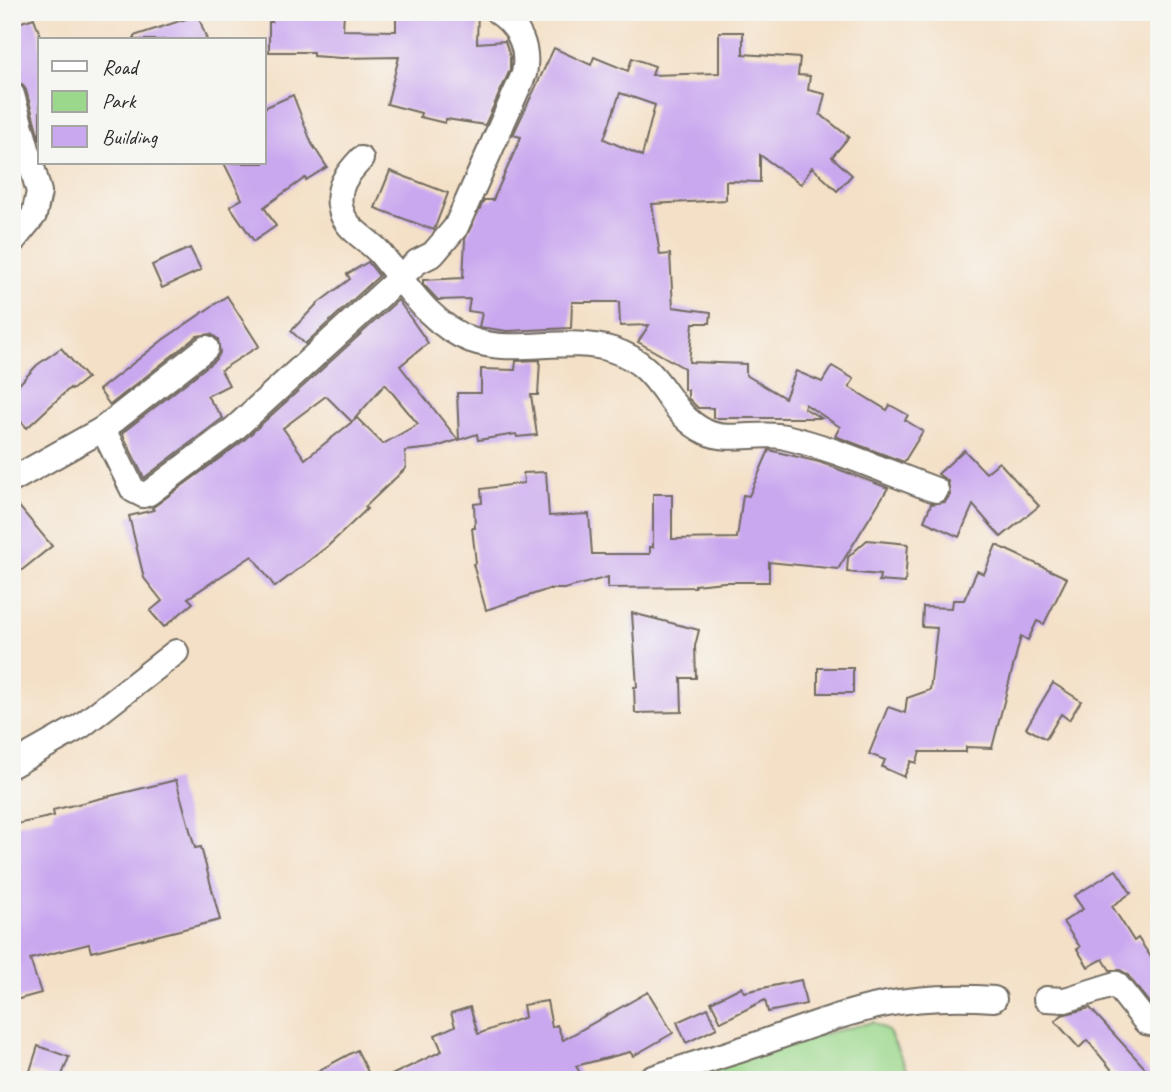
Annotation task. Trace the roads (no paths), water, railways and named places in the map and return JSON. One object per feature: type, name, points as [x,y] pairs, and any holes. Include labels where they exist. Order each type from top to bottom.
[{"type":"street","points":[[103,429],[133,490],[143,495],[149,492],[234,429],[417,262],[448,239],[456,227],[524,74],[527,53],[523,43],[509,19],[498,12]]},
{"type":"street","points":[[12,95],[39,192],[34,215],[12,242]]},
{"type":"street","points":[[361,159],[344,178],[340,195],[341,212],[351,228],[378,251],[430,312],[470,340],[500,346],[596,346],[633,358],[659,379],[685,418],[710,434],[783,436],[936,490]]},
{"type":"street","points":[[12,480],[103,429],[206,348]]},
{"type":"street","points":[[12,765],[81,726],[176,652]]},
{"type":"street","points":[[1046,999],[1065,1000],[1115,984],[1146,1021],[1159,1025]]},
{"type":"street","points":[[648,1080],[870,1006],[928,996],[995,999]]}]
